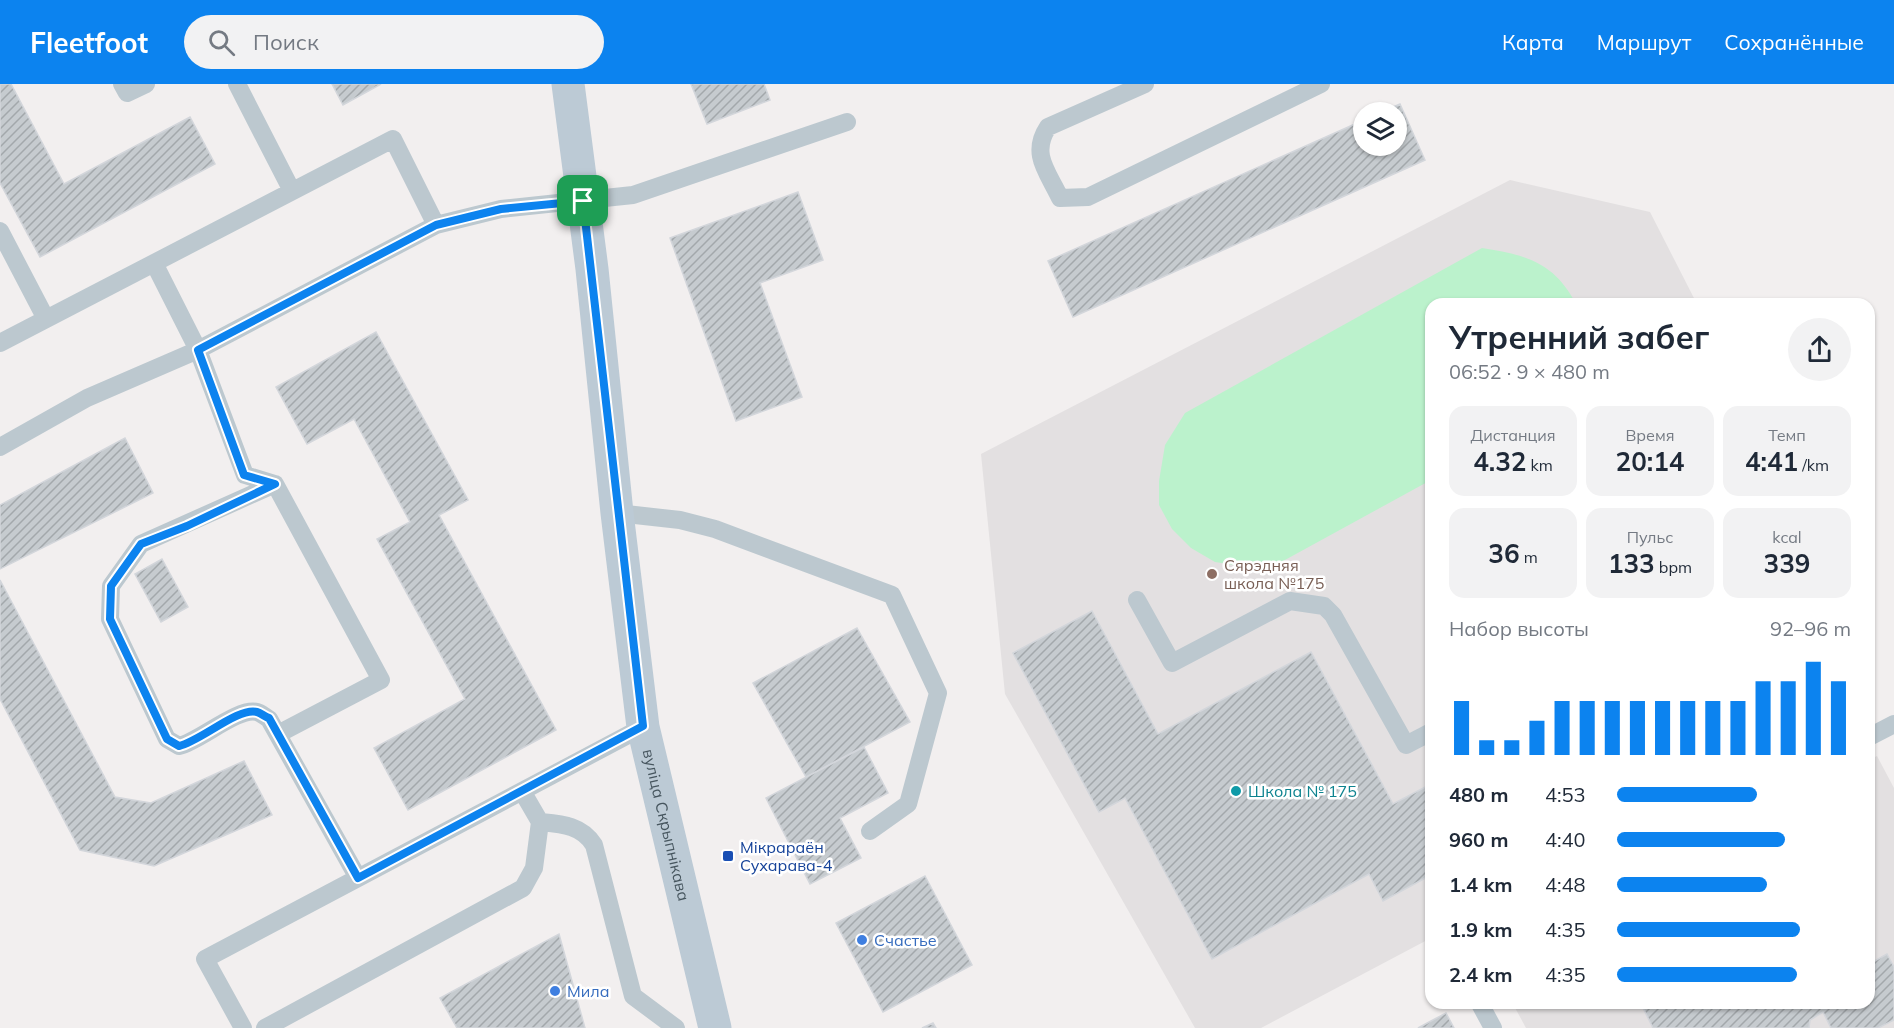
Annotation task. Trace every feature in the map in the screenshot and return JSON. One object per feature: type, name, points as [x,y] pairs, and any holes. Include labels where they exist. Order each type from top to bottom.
[{"type":"main road","name":"вуліца Скрыпнікава","points":[[568,84],[643,726],[675,871],[715,1028]]},
{"type":"lane","points":[[122,84],[127,93],[146,84]]},
{"type":"lane","points":[[237,84],[292,191]]},
{"type":"lane","points":[[1145,84],[1048,128],[1040,140],[1039,153],[1060,198],[1088,197],[1294,89],[1321,84]]},
{"type":"lane","points":[[2,440],[87,398],[198,350],[436,225],[501,209],[633,195],[847,122]]},
{"type":"lane","points":[[0,343],[393,139],[436,225]]},
{"type":"lane","points":[[0,231],[46,319]]},
{"type":"lane","points":[[154,263],[198,350],[244,475],[275,484],[381,680],[278,734]]},
{"type":"lane","points":[[275,484],[187,526],[141,544],[111,586],[110,619],[167,739],[179,746],[193,743],[240,714],[255,711],[269,718],[358,878]]},
{"type":"lane","points":[[617,513],[680,520],[715,529],[892,595],[938,693],[908,804],[870,831]]},
{"type":"lane","points":[[1137,600],[1172,663],[1290,601],[1324,606],[1333,615],[1406,745],[1425,735]]},
{"type":"lane","points":[[1875,734],[1894,724]]},
{"type":"lane","points":[[243,1028],[206,959],[643,726]]},
{"type":"lane","points":[[265,1028],[522,888],[534,868],[540,822],[522,791]]},
{"type":"lane","points":[[540,822],[566,825],[588,835],[594,845],[633,996],[676,1028]]},
{"type":"lane","points":[[1483,1009],[1493,1028]]},
{"type":"shaded area","name":"Сярэдняя школа №175","points":[[1510,180],[1650,212],[1694,298],[1425,298],[1425,941],[1261,1028],[1195,1028],[1005,694],[981,454]]},
{"type":"shaded area","points":[[1877,756],[1894,788],[1894,1028],[1526,1028],[1516,1009],[1875,1009],[1875,757]]},
{"type":"green space","points":[[1482,248],[1512,254],[1537,263],[1558,279],[1572,298],[1425,298],[1425,483],[1274,566],[1241,566],[1215,562],[1191,548],[1172,529],[1159,505],[1159,481],[1165,445],[1185,413]]},
{"type":"building","points":[[0,84],[11,84],[64,184],[190,117],[215,164],[40,257],[0,183]]},
{"type":"building","points":[[332,84],[381,84],[343,105]]},
{"type":"building","points":[[691,84],[764,84],[770,100],[707,124]]},
{"type":"building","points":[[1407,120],[1425,160],[1073,317],[1048,261],[1353,125],[1353,156],[1407,156]]},
{"type":"building","points":[[798,192],[823,260],[760,283],[802,397],[736,421],[670,238]]},
{"type":"building","points":[[376,332],[468,500],[439,515],[556,730],[408,810],[374,748],[465,699],[377,539],[410,522],[354,419],[307,444],[276,387]]},
{"type":"building","points":[[125,438],[153,493],[0,569],[0,505]]},
{"type":"building","points":[[162,559],[188,607],[161,622],[135,574]]},
{"type":"building","points":[[0,580],[115,797],[151,803],[244,761],[272,815],[154,866],[80,850],[0,699]]},
{"type":"building","name":"Школа № 175","points":[[1092,611],[1158,734],[1311,652],[1393,804],[1425,787],[1425,878],[1383,901],[1369,874],[1212,959],[1125,798],[1099,812],[1013,653]]},
{"type":"building","points":[[857,628],[910,722],[806,777],[753,683]]},
{"type":"building","points":[[864,747],[888,793],[840,818],[861,858],[810,884],[766,798]]},
{"type":"building","points":[[925,876],[972,965],[883,1012],[836,923]]},
{"type":"building","points":[[559,934],[585,1028],[457,1028],[440,998]]},
{"type":"building","points":[[1887,954],[1894,967],[1894,1020],[1878,1028],[1831,1028],[1823,1012],[1810,1020],[1809,1028],[1653,1028],[1644,1009],[1875,1009],[1875,961]]},
{"type":"building","points":[[1446,1013],[1454,1028],[1418,1028],[1431,1021]]},
{"type":"building","points":[[933,1023],[936,1028],[922,1028]]},
{"type":"place","name":"Сярэдняя школа №175","points":[[1212,574]]},
{"type":"place","name":"Школа № 175","points":[[1236,791]]},
{"type":"place","name":"Мікрараён Сухарава-4","points":[[728,856]]},
{"type":"place","name":"Счастье","points":[[862,940]]},
{"type":"place","name":"Мила","points":[[555,991]]},
{"type":"route","points":[[583,201],[643,726],[358,878],[269,718],[255,711],[240,714],[193,743],[179,746],[167,739],[110,619],[111,586],[141,544],[187,526],[275,484],[244,475],[198,350],[293,298],[436,225],[501,209],[583,201]]}]
